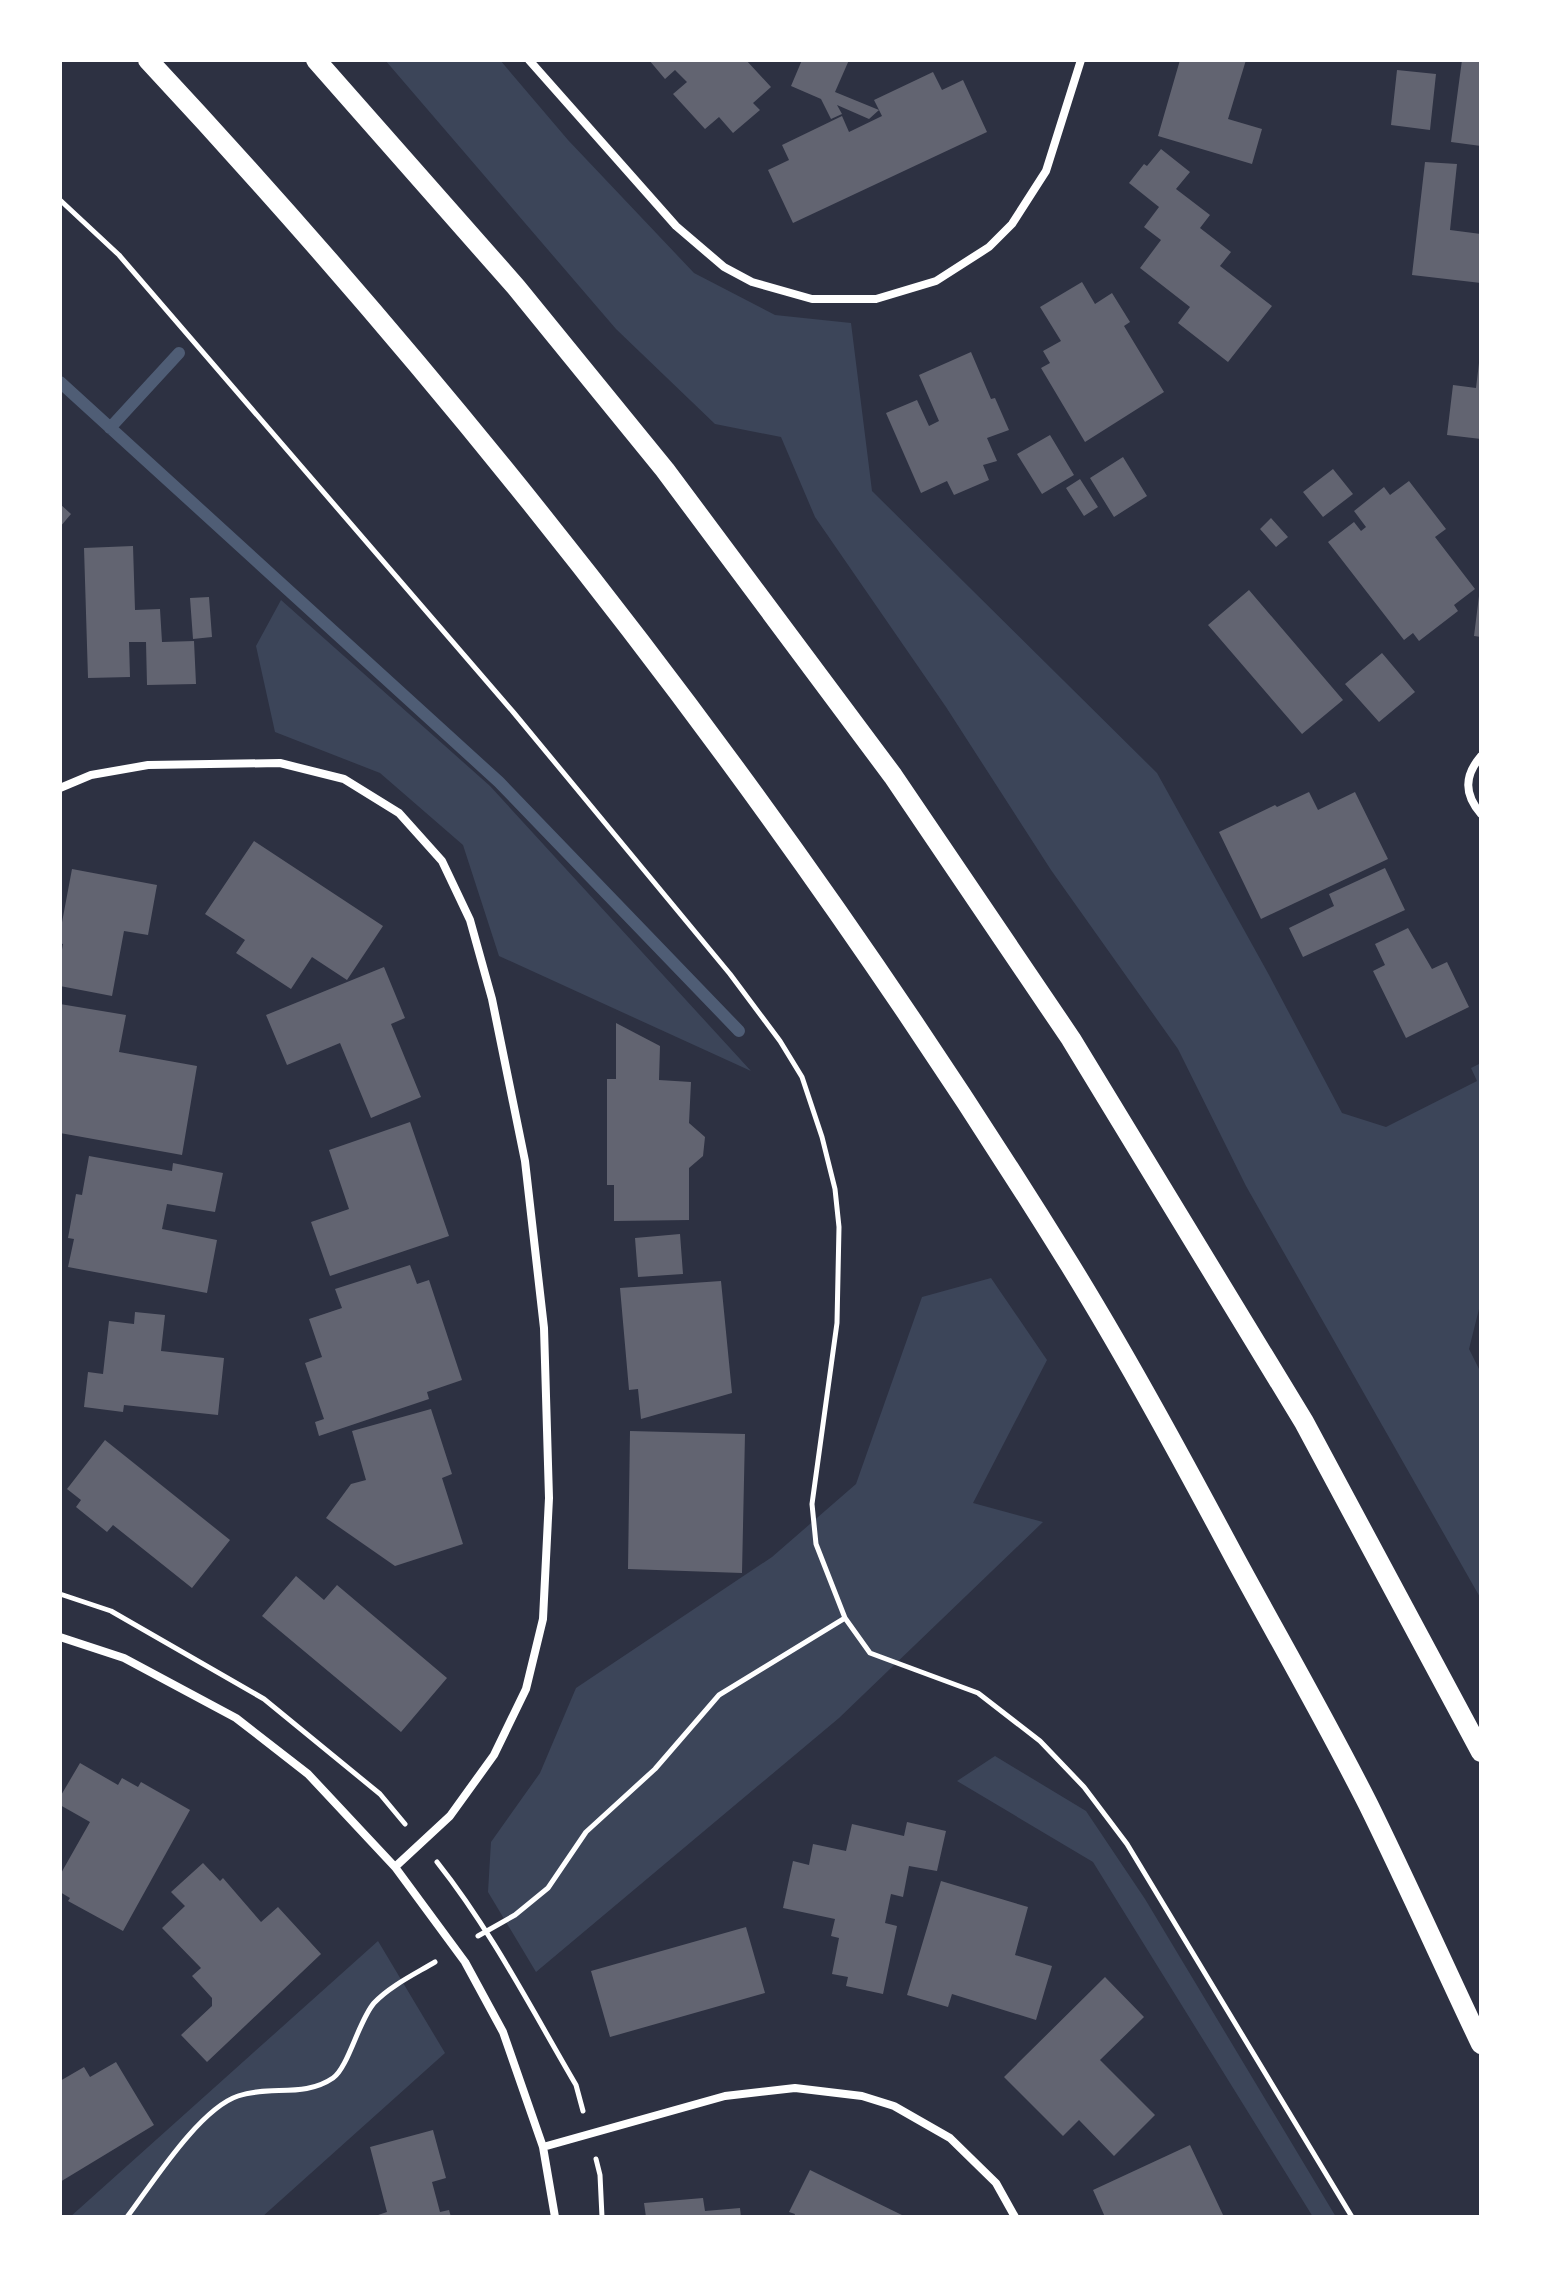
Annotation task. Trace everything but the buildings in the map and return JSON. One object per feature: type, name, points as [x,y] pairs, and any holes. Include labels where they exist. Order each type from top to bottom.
[{"type":"main road","points":[[148,60],[254,173],[406,349],[556,531],[680,692],[800,857],[950,1076],[1073,1271],[1189,1473],[1367,1803],[1481,2044]]},
{"type":"main road","points":[[316,60],[516,287],[665,470],[893,776],[1071,1039],[1304,1422],[1481,1752]]},
{"type":"street","points":[[529,60],[676,226],[724,267],[752,282],[812,299],[876,299],[936,281],[989,247],[1012,224],[1046,171],[1081,60]]},
{"type":"street","points":[[1481,756],[1472,767],[1468,792],[1481,814]]},
{"type":"street","points":[[61,784],[148,765],[280,763],[344,779],[399,813],[442,861],[470,920],[492,999],[525,1161],[544,1328],[549,1498],[543,1619],[526,1689],[494,1755],[450,1816],[395,1867]]},
{"type":"street","points":[[60,1637],[124,1658],[236,1718],[308,1774],[395,1867],[465,1962],[503,2032],[543,2147],[555,2217]]},
{"type":"street","points":[[543,2147],[725,2096],[795,2088],[862,2096],[894,2106],[950,2138],[996,2183],[1015,2217]]},
{"type":"path","points":[[60,200],[119,255],[514,713],[730,974],[780,1041],[802,1077],[835,1189],[839,1227],[837,1323],[812,1504],[816,1544],[845,1618],[870,1653],[978,1693],[1040,1741],[1084,1787],[1127,1844],[1352,2217]]},
{"type":"path","points":[[515,1915],[548,1888],[586,1832],[655,1769],[719,1695],[845,1618]]},
{"type":"path","points":[[458,1889],[576,2085]]},
{"type":"path","points":[[127,2217],[201,2121],[236,2096],[311,2089],[337,2076],[374,2003],[408,1978]]},
{"type":"path","points":[[600,2175],[602,2217]]},
{"type":"shaded area","points":[[385,60],[500,60],[568,140],[694,273],[775,315],[851,323],[872,491],[1157,773],[1342,1113],[1386,1127],[1477,1081],[1471,1068],[1481,1063],[1481,1301],[1469,1349],[1481,1373],[1481,1599],[1246,1186],[1178,1049],[1051,870],[946,707],[815,517],[781,437],[715,424],[616,329]]},
{"type":"shaded area","points":[[281,600],[490,786],[751,1071],[499,956],[463,845],[380,773],[275,732],[256,646]]},
{"type":"shaded area","points":[[991,1278],[1047,1360],[973,1503],[1043,1522],[839,1718],[536,1972],[488,1892],[491,1842],[540,1773],[576,1688],[772,1557],[856,1484],[922,1297]]},
{"type":"shaded area","points":[[995,1756],[1086,1811],[1145,1899],[1336,2217],[1313,2217],[1093,1862],[957,1781]]},
{"type":"shaded area","points":[[378,1941],[445,2053],[262,2217],[70,2217]]},
{"type":"waterway","points":[[110,428],[179,353]]},
{"type":"waterway","points":[[60,382],[499,782],[739,1031]]}]
